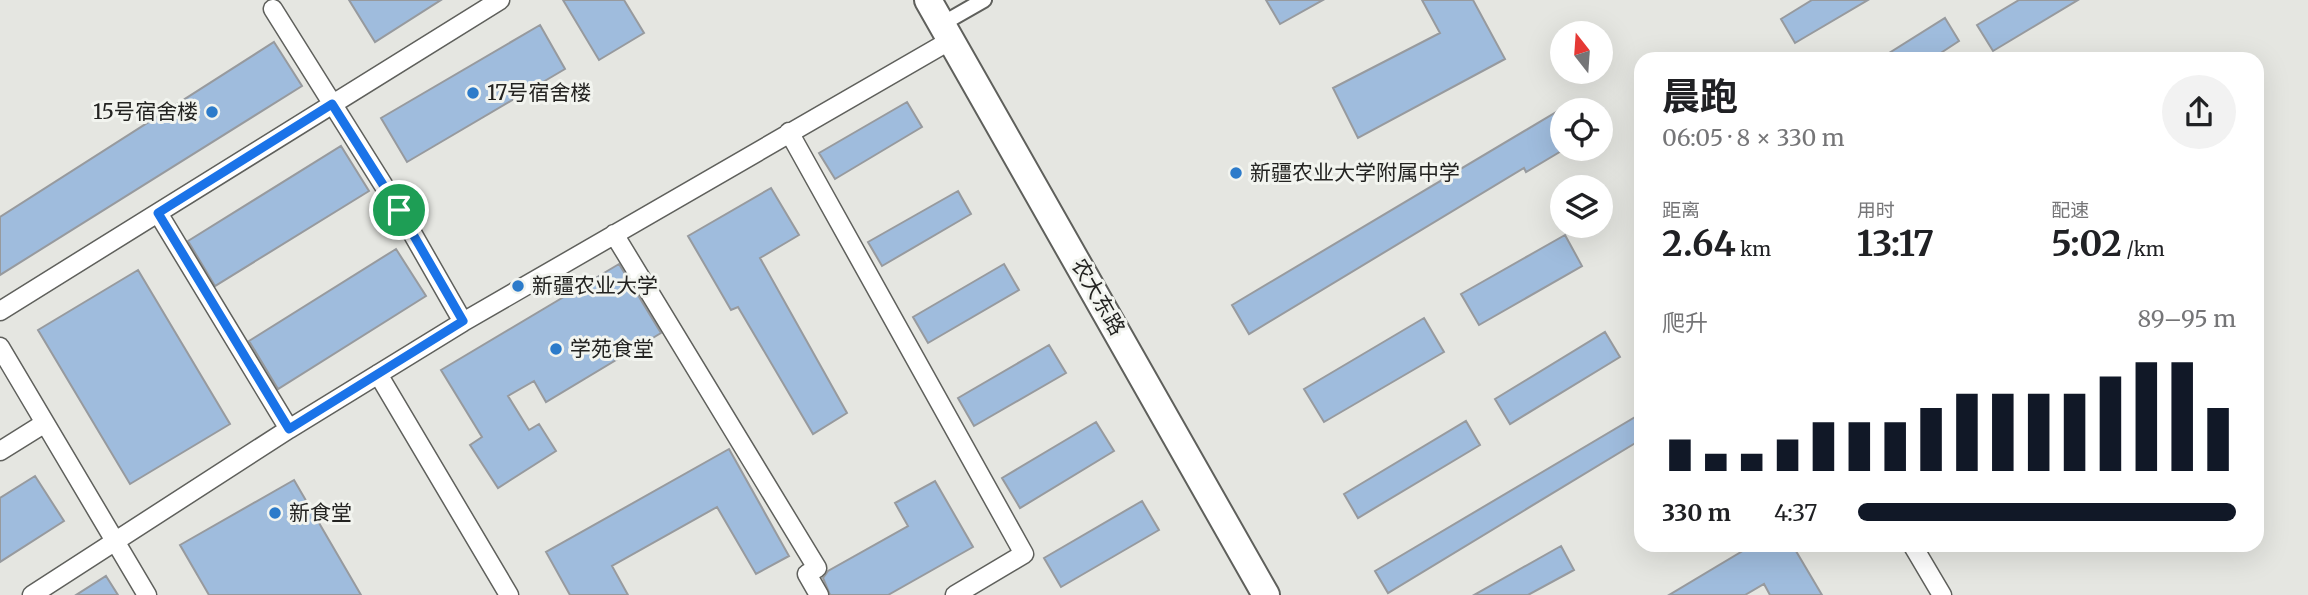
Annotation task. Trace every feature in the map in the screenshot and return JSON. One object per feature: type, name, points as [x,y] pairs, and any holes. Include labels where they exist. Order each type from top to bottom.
[{"type":"main road","name":"农大东路","points":[[928,0],[1266,595]]},
{"type":"street","points":[[0,311],[500,0]]},
{"type":"street","points":[[32,595],[289,429],[463,321],[789,132],[946,32],[984,0]]},
{"type":"street","points":[[273,9],[399,210],[463,321]]},
{"type":"street","points":[[789,132],[1024,554],[955,595]]},
{"type":"street","points":[[158,213],[289,429]]},
{"type":"street","points":[[614,234],[817,568],[807,574],[819,595]]},
{"type":"street","points":[[0,347],[147,595]]},
{"type":"street","points":[[379,374],[509,595]]},
{"type":"street","points":[[0,451],[45,423]]},
{"type":"street","points":[[1917,552],[1942,595]]},
{"type":"building","points":[[349,0],[441,0],[375,42]]},
{"type":"building","points":[[563,0],[624,0],[644,33],[599,60]]},
{"type":"building","points":[[1266,0],[1323,0],[1280,24]]},
{"type":"building","points":[[1422,0],[1473,0],[1505,59],[1358,138],[1333,88],[1440,33]]},
{"type":"building","points":[[1812,0],[1868,0],[1795,43],[1781,19]]},
{"type":"building","points":[[2019,0],[2078,0],[1993,51],[1977,25]]},
{"type":"building","points":[[1945,18],[1959,41],[1942,52],[1891,52]]},
{"type":"building","name":"17号宿舍楼","points":[[540,25],[565,69],[407,162],[381,118]]},
{"type":"building","points":[[274,42],[302,86],[0,275],[0,217]]},
{"type":"building","points":[[907,102],[922,127],[835,179],[819,153]]},
{"type":"building","points":[[1550,116],[1550,158],[1526,172],[1524,168],[1249,334],[1232,305]]},
{"type":"building","points":[[341,146],[369,191],[215,286],[188,241]]},
{"type":"building","points":[[771,188],[799,235],[760,258],[847,413],[813,434],[738,307],[731,310],[688,236]]},
{"type":"building","points":[[958,191],[971,214],[882,266],[868,242]]},
{"type":"building","points":[[1560,238],[1567,238],[1582,266],[1479,325],[1461,294]]},
{"type":"building","points":[[396,249],[426,296],[278,389],[249,341]]},
{"type":"building","name":"学苑食堂","points":[[619,264],[661,333],[546,402],[534,381],[508,396],[529,430],[539,424],[556,451],[498,488],[470,445],[482,437],[441,370]]},
{"type":"building","points":[[1004,264],[1019,290],[928,343],[913,317]]},
{"type":"building","points":[[138,270],[230,424],[130,484],[38,330]]},
{"type":"building","points":[[1424,318],[1444,352],[1324,422],[1304,389]]},
{"type":"building","points":[[1605,332],[1620,357],[1510,424],[1495,399]]},
{"type":"building","points":[[1049,345],[1066,373],[974,426],[958,398]]},
{"type":"building","points":[[1634,418],[1634,444],[1388,593],[1375,571]]},
{"type":"building","points":[[1466,421],[1480,445],[1358,518],[1344,494]]},
{"type":"building","points":[[1096,422],[1114,451],[1020,508],[1002,478]]},
{"type":"building","points":[[729,449],[789,556],[756,574],[717,507],[612,566],[628,595],[570,595],[546,552]]},
{"type":"building","points":[[35,476],[64,521],[0,562],[0,498]]},
{"type":"building","name":"新食堂","points":[[294,480],[361,595],[209,595],[180,545]]},
{"type":"building","points":[[935,481],[973,547],[888,595],[830,595],[823,578],[828,571],[908,526],[895,503]]},
{"type":"building","points":[[1142,501],[1159,530],[1061,587],[1044,558]]},
{"type":"building","points":[[1561,546],[1574,570],[1528,595],[1474,595]]},
{"type":"building","points":[[1741,552],[1797,552],[1822,595],[1770,595],[1764,584],[1745,595],[1669,595]]},
{"type":"building","points":[[106,576],[118,595],[76,595]]},
{"type":"place","name":"17号宿舍楼","points":[[473,93]]},
{"type":"place","name":"15号宿舍楼","points":[[212,112]]},
{"type":"place","name":"新疆农业大学附属中学","points":[[1236,173]]},
{"type":"place","name":"新疆农业大学","points":[[518,286]]},
{"type":"place","name":"学苑食堂","points":[[556,349]]},
{"type":"place","name":"新食堂","points":[[275,513]]},
{"type":"route","points":[[332,104],[399,210],[463,321],[289,429],[158,213],[332,104]]}]
